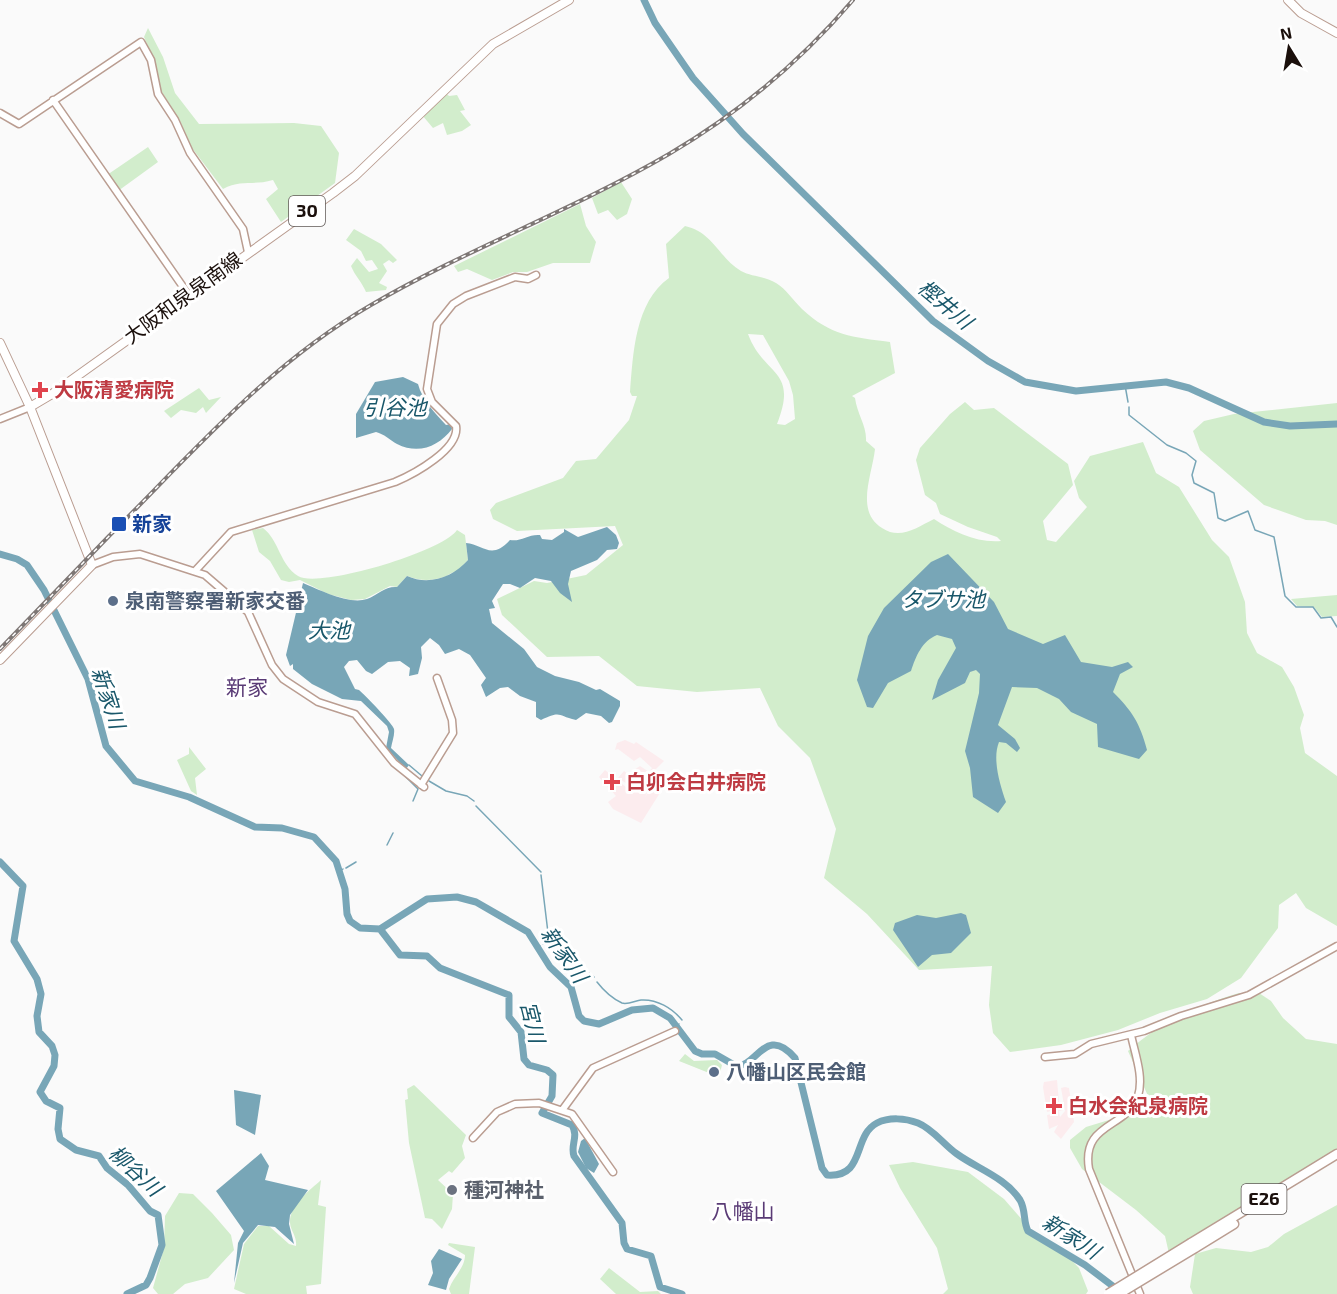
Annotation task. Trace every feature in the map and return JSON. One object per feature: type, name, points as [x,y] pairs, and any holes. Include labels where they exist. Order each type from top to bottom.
[{"type":"highway","name":"E26","points":[[1119,1294],[1337,1154]]},
{"type":"highway","name":"E26","points":[[1108,1294],[1337,1161]]},
{"type":"main road","name":"大阪和泉泉南線","points":[[30,407],[52,394],[355,176],[493,44],[569,0]]},
{"type":"main road","points":[[1288,0],[1301,13],[1337,33]]},
{"type":"main road","points":[[0,343],[30,407],[92,565],[0,660]]},
{"type":"street","points":[[0,113],[18,124],[141,42],[151,60],[158,94],[175,120],[190,153],[243,229],[248,252]]},
{"type":"street","points":[[53,100],[188,294]]},
{"type":"street","points":[[195,571],[231,532],[396,482],[415,472],[448,447],[457,436],[456,426],[432,402],[427,386],[437,324],[453,304],[466,296],[514,277],[528,279],[536,275]]},
{"type":"street","points":[[0,419],[30,407]]},
{"type":"street","points":[[92,565],[113,557],[140,554],[195,571],[216,583],[248,612],[272,664],[283,680],[318,702],[355,714],[383,752],[422,786],[453,734],[452,720],[437,678]]},
{"type":"street","points":[[1045,1057],[1065,1057],[1091,1044],[1131,1035],[1249,995],[1337,946]]},
{"type":"street","points":[[563,1109],[593,1068],[675,1031]]},
{"type":"street","points":[[1131,1035],[1139,1069],[1138,1095],[1125,1113],[1093,1139],[1088,1159],[1140,1294]]},
{"type":"street","points":[[473,1138],[496,1112],[515,1104],[539,1103],[563,1109],[572,1114],[613,1172]]},
{"type":"shaded area","name":"白卯会白井病院","points":[[625,740],[634,744],[636,742],[664,761],[651,774],[655,777],[645,797],[655,783],[663,788],[641,823],[613,809],[608,802],[616,796],[599,777],[605,770],[627,788],[629,785],[618,778],[624,771],[628,774],[640,766],[649,772],[652,768],[640,757],[634,761],[618,749],[615,750],[617,743]]},
{"type":"shaded area","name":"白水会紀泉病院","points":[[1057,1080],[1059,1102],[1063,1110],[1059,1111],[1060,1117],[1065,1111],[1061,1088],[1065,1087],[1069,1088],[1074,1122],[1061,1139],[1054,1132],[1058,1125],[1049,1129],[1047,1115],[1052,1114],[1051,1111],[1047,1112],[1043,1087],[1044,1082]]},
{"type":"green space","points":[[148,28],[163,57],[175,93],[199,124],[294,123],[321,126],[339,153],[335,183],[281,222],[266,199],[278,189],[273,180],[241,183],[223,189],[192,148],[181,123],[160,89],[151,53],[144,37]]},
{"type":"green space","points":[[445,92],[449,96],[457,95],[465,110],[460,111],[471,125],[462,131],[447,135],[443,123],[433,128],[422,115]]},
{"type":"green space","points":[[148,147],[158,162],[118,191],[107,175]]},
{"type":"green space","points":[[621,182],[632,199],[627,214],[617,220],[608,210],[598,214],[592,198]]},
{"type":"green space","points":[[580,204],[586,226],[596,242],[590,263],[553,263],[527,272],[513,272],[492,280],[467,269],[458,272],[454,266]]},
{"type":"green space","points":[[685,226],[695,229],[709,239],[733,266],[745,273],[776,283],[802,309],[823,325],[843,334],[890,342],[895,373],[852,396],[855,398],[866,441],[875,449],[867,492],[869,512],[874,521],[889,531],[902,533],[934,519],[966,536],[1001,541],[997,537],[940,514],[936,503],[925,495],[916,460],[920,448],[950,414],[965,402],[974,410],[994,408],[1068,464],[1073,485],[1043,521],[1047,540],[1056,542],[1087,507],[1079,498],[1074,481],[1090,456],[1143,442],[1156,473],[1179,487],[1212,540],[1229,557],[1245,602],[1247,633],[1257,653],[1282,667],[1294,687],[1304,715],[1300,728],[1305,753],[1337,776],[1337,926],[1306,908],[1296,893],[1279,905],[1278,928],[1241,978],[1207,999],[1160,1013],[1118,1030],[1061,1045],[1010,1052],[993,1033],[989,1005],[992,966],[919,970],[867,914],[824,878],[836,829],[810,758],[778,726],[760,688],[697,692],[637,686],[599,656],[547,657],[502,615],[497,599],[534,581],[547,583],[586,575],[623,545],[615,526],[517,531],[493,519],[490,510],[496,503],[563,478],[576,461],[596,459],[629,420],[637,396],[632,396],[630,392],[638,330],[649,301],[669,278],[666,244]],"holes":[[[748,334],[763,335],[789,381],[793,395],[795,419],[785,425],[777,424],[783,406],[782,382],[762,358]]]},
{"type":"green space","points":[[354,229],[381,244],[397,260],[393,263],[389,260],[383,264],[387,271],[379,283],[387,287],[386,290],[366,292],[353,270],[351,266],[357,258],[369,272],[378,269],[372,260],[366,261],[361,251],[346,240]]},
{"type":"green space","points":[[199,388],[209,400],[221,397],[206,413],[203,407],[196,413],[181,410],[171,418],[164,411]]},
{"type":"green space","points":[[1337,403],[1337,525],[1325,521],[1306,520],[1264,505],[1200,450],[1193,431],[1204,421],[1234,414]]},
{"type":"green space","points":[[263,528],[273,539],[287,566],[298,576],[310,579],[354,573],[407,557],[447,539],[457,530],[465,535],[468,560],[457,572],[444,577],[426,580],[407,576],[397,587],[390,586],[365,599],[351,600],[328,594],[300,580],[289,582],[281,580],[270,561],[259,552],[252,530]]},
{"type":"green space","points":[[1337,595],[1337,616],[1322,617],[1314,607],[1297,606],[1291,599]]},
{"type":"green space","points":[[189,747],[206,769],[195,778],[197,795],[191,791],[177,760],[189,754]]},
{"type":"green space","points":[[1239,993],[1259,993],[1271,1001],[1283,1018],[1306,1039],[1337,1044],[1337,1158],[1170,1258],[1165,1236],[1136,1210],[1082,1169],[1070,1148],[1070,1140],[1086,1127],[1145,1109],[1148,1096],[1128,1051],[1154,1031],[1180,1016]]},
{"type":"green space","points":[[685,1054],[694,1061],[717,1060],[722,1065],[719,1077],[679,1061]]},
{"type":"green space","points":[[414,1085],[466,1135],[462,1146],[465,1158],[452,1173],[449,1171],[438,1180],[453,1194],[452,1209],[442,1229],[432,1219],[425,1218],[409,1143],[405,1100],[408,1099],[407,1089]]},
{"type":"green space","points":[[913,1162],[968,1172],[1004,1199],[1039,1239],[1059,1247],[1079,1268],[1088,1291],[1086,1294],[943,1294],[948,1289],[937,1248],[900,1188],[889,1165]]},
{"type":"green space","points":[[321,1180],[318,1205],[326,1207],[321,1284],[306,1286],[307,1294],[246,1294],[234,1289],[244,1244],[258,1226],[269,1226],[289,1244],[296,1246],[290,1223],[293,1210],[296,1204]]},
{"type":"green space","points":[[179,1193],[193,1194],[212,1213],[231,1235],[234,1250],[208,1278],[185,1284],[173,1294],[158,1294],[153,1288],[164,1248],[165,1216]]},
{"type":"green space","points":[[1337,1205],[1337,1294],[1193,1294],[1190,1287],[1195,1254],[1216,1248],[1251,1252],[1268,1247],[1284,1234]]},
{"type":"green space","points":[[449,1243],[475,1247],[469,1294],[451,1294],[449,1289],[463,1264],[465,1255],[448,1245]]},
{"type":"green space","points":[[609,1268],[640,1292],[658,1291],[661,1294],[616,1294],[600,1279]]},
{"type":"water","name":"引谷池","points":[[403,377],[418,384],[430,406],[446,425],[451,424],[452,429],[435,444],[421,449],[397,444],[376,432],[356,438],[356,414],[375,382]]},
{"type":"water","name":"大池","points":[[607,527],[616,535],[619,543],[617,549],[607,550],[597,560],[571,571],[568,584],[572,602],[560,593],[551,581],[535,578],[520,588],[503,584],[492,601],[495,608],[489,609],[492,623],[524,649],[537,667],[555,676],[579,682],[596,690],[600,689],[620,701],[612,722],[609,723],[601,716],[586,713],[576,720],[556,715],[541,720],[536,717],[536,702],[520,696],[508,687],[500,688],[486,697],[481,685],[486,678],[470,655],[459,649],[445,654],[430,638],[421,647],[422,658],[418,674],[409,676],[410,668],[400,661],[388,662],[372,674],[366,671],[357,660],[349,661],[344,667],[355,689],[367,698],[394,729],[391,748],[409,765],[406,769],[386,748],[389,732],[387,726],[361,701],[342,699],[312,684],[293,669],[293,664],[290,666],[286,655],[303,583],[343,598],[367,599],[385,589],[397,587],[407,576],[432,580],[448,575],[468,560],[466,543],[492,550],[503,546],[510,540],[532,536],[540,535],[542,539],[552,540],[564,532],[564,529],[578,537]]},
{"type":"water","name":"タブサ池","points":[[948,554],[994,602],[1008,629],[1043,644],[1065,635],[1081,662],[1112,667],[1128,662],[1133,667],[1120,674],[1113,692],[1130,712],[1141,732],[1147,750],[1139,759],[1098,747],[1097,724],[1071,712],[1059,699],[1037,688],[1012,687],[998,725],[1015,739],[1020,748],[1017,752],[1006,743],[999,742],[996,756],[999,780],[1006,802],[998,813],[973,797],[970,768],[965,751],[979,693],[980,674],[976,670],[970,672],[965,683],[932,700],[938,680],[956,648],[952,639],[937,635],[924,645],[911,671],[888,683],[873,708],[867,707],[857,680],[868,636],[884,608],[931,562]]},
{"type":"water","points":[[961,913],[966,915],[971,933],[951,953],[932,955],[918,967],[893,930],[895,923],[917,915],[936,918]]},
{"type":"water","points":[[234,1090],[261,1095],[255,1135],[236,1125]]},
{"type":"water","points":[[585,1138],[599,1164],[594,1173],[586,1168],[578,1152],[581,1141]]},
{"type":"water","points":[[261,1153],[269,1166],[265,1180],[308,1190],[290,1215],[289,1224],[294,1244],[275,1227],[258,1225],[243,1243],[234,1283],[238,1243],[244,1231],[216,1191]]},
{"type":"water","points":[[439,1249],[462,1259],[449,1279],[446,1290],[428,1285],[433,1273],[431,1261]]},
{"type":"waterway","name":"樫井川","points":[[644,0],[655,23],[693,78],[743,134],[933,321],[988,361],[1025,382],[1076,391],[1166,382],[1189,388],[1264,422],[1290,426],[1337,424]]},
{"type":"waterway","points":[[1125,385],[1128,402]]},
{"type":"waterway","points":[[1129,407],[1129,415],[1167,445],[1186,453],[1196,461],[1192,475],[1194,483],[1214,493],[1218,518],[1225,521],[1248,511],[1255,530],[1274,537],[1285,596],[1296,607],[1313,607],[1321,618],[1331,617],[1337,627]]},
{"type":"waterway","name":"新家川","points":[[0,554],[27,565],[44,590],[88,679],[106,746],[135,781],[189,797],[255,827],[282,828],[314,837],[336,861],[345,889],[347,914],[350,921],[360,928],[380,929],[427,899],[457,897],[476,902],[528,932],[550,967],[571,987],[579,1016],[584,1021],[599,1024],[632,1010],[653,1008],[670,1018],[695,1051],[702,1054],[715,1054],[736,1066],[743,1065],[769,1046],[777,1045],[785,1049],[795,1058],[822,1168],[827,1175],[839,1174],[848,1170],[864,1137],[877,1123],[897,1119],[918,1123],[929,1129],[957,1154],[1014,1192],[1022,1204],[1028,1231],[1085,1265],[1118,1290]]},
{"type":"waterway","points":[[409,765],[422,776]]},
{"type":"waterway","points":[[404,775],[418,789],[413,801]]},
{"type":"waterway","points":[[429,781],[446,791],[467,796],[474,801]]},
{"type":"waterway","points":[[476,806],[541,872]]},
{"type":"waterway","points":[[387,845],[393,833]]},
{"type":"waterway","name":"柳谷川","points":[[0,862],[23,886],[14,941],[37,979],[41,994],[37,1016],[39,1032],[52,1046],[55,1055],[54,1066],[40,1092],[46,1101],[60,1108],[58,1129],[60,1139],[76,1150],[99,1156],[107,1168],[128,1185],[150,1211],[158,1215],[162,1245],[150,1278],[146,1285],[127,1294]]},
{"type":"waterway","points":[[346,868],[356,862]]},
{"type":"waterway","points":[[541,875],[549,941],[566,960],[578,964],[594,977]]},
{"type":"waterway","name":"宮川","points":[[380,929],[400,955],[427,956],[440,968],[509,995],[509,1017],[521,1032],[524,1059],[529,1065],[547,1070],[553,1075],[552,1096],[542,1113],[572,1125],[575,1133],[574,1156],[622,1223],[624,1243],[627,1249],[651,1256],[660,1287],[682,1294]]},
{"type":"waterway","points":[[543,944],[548,942]]},
{"type":"waterway","points":[[597,982],[608,994],[622,1003],[653,1001],[669,1008],[682,1020]]},
{"type":"railway","points":[[111,534],[234,410],[299,354],[334,328],[407,285],[633,174],[695,138],[744,103],[790,65],[853,0]]},
{"type":"railway","points":[[0,649],[110,535]]},
{"type":"place","name":"大阪清愛病院","points":[[40,390]]},
{"type":"place","name":"新家","points":[[119,524]]},
{"type":"place","name":"泉南警察署新家交番","points":[[113,601]]},
{"type":"place","name":"白卯会白井病院","points":[[612,782]]},
{"type":"place","name":"八幡山区民会館","points":[[714,1072]]},
{"type":"place","name":"白水会紀泉病院","points":[[1054,1106]]},
{"type":"place","name":"種河神社","points":[[452,1190]]},
{"type":"district","name":"新家","points":[[247,688]]},
{"type":"district","name":"八幡山","points":[[743,1212]]}]
